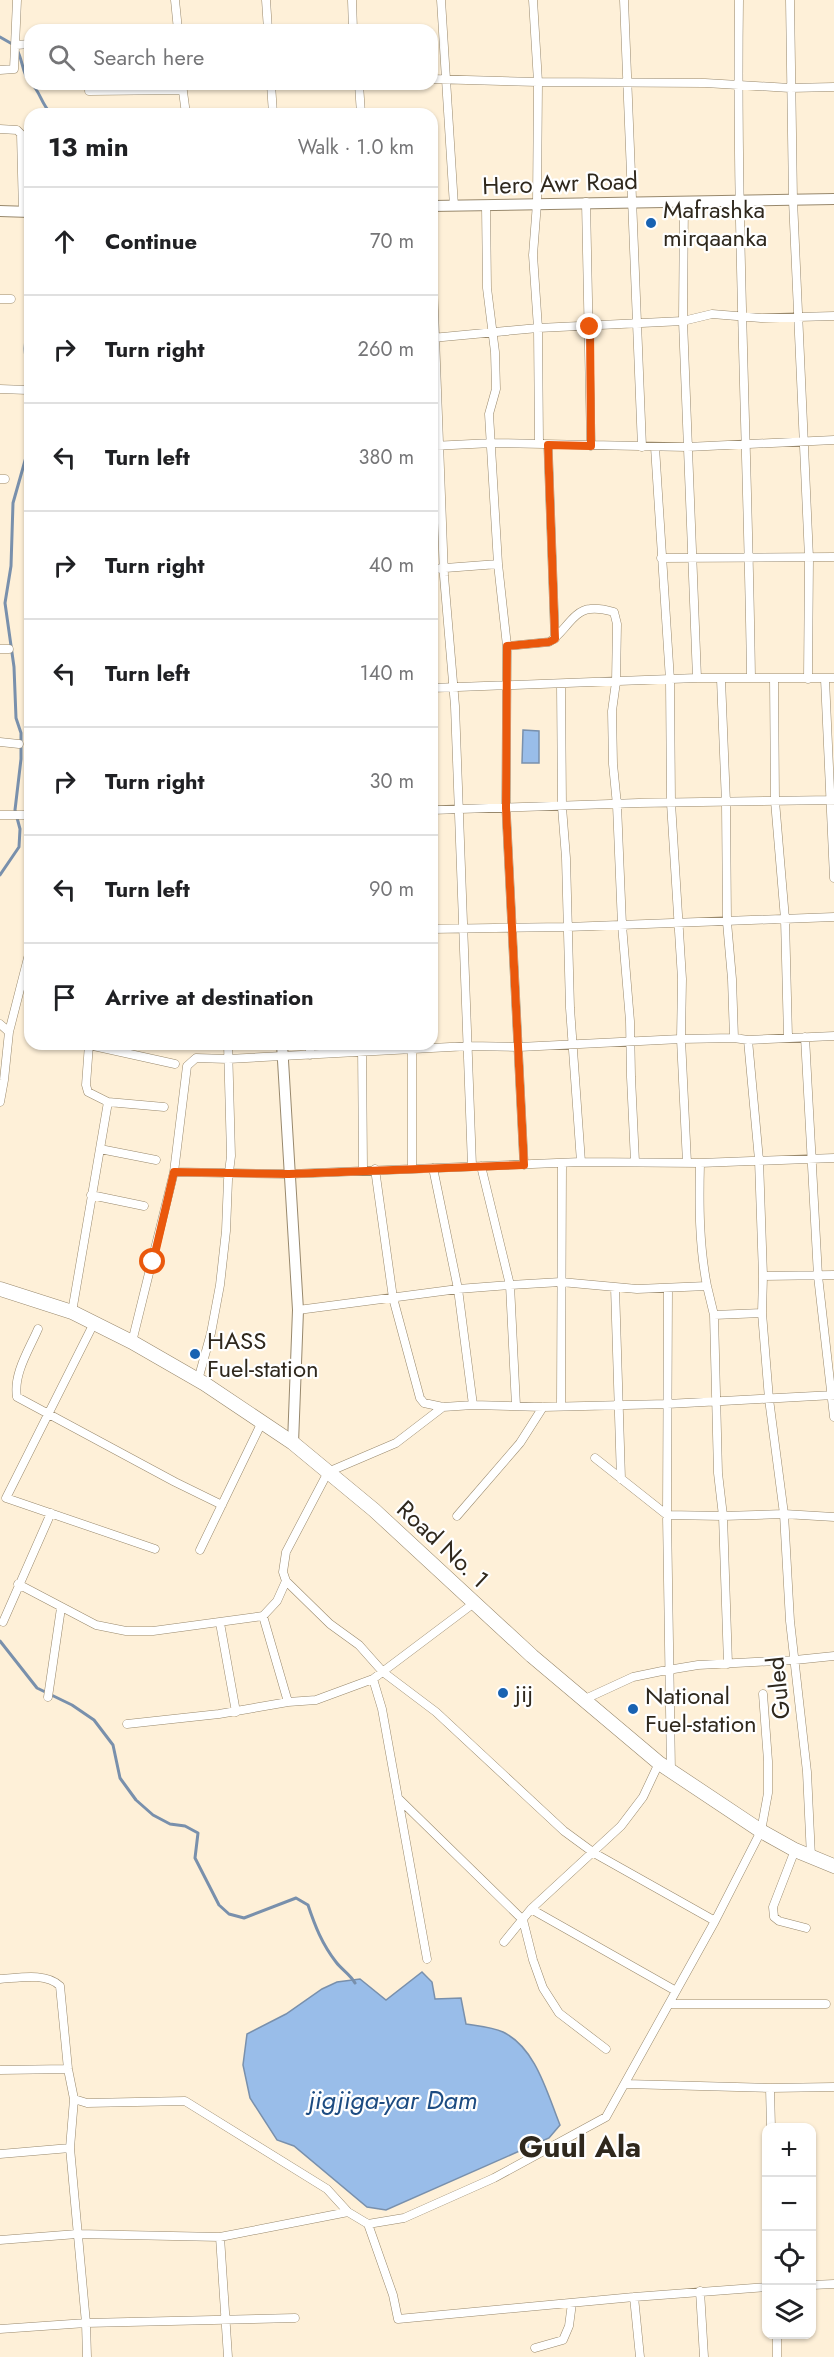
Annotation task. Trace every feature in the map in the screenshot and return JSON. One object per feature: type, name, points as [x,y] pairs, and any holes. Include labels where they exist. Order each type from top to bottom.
[{"type":"highway","name":"Road No. 1","points":[[0,1289],[72,1312],[132,1342],[198,1380],[293,1443],[374,1510],[583,1700],[658,1762],[761,1831],[795,1850],[834,1866]]},
{"type":"main road","name":"Hero Awr Road","points":[[438,206],[834,199]]},
{"type":"main road","points":[[0,211],[24,212]]},
{"type":"main road","points":[[282,1050],[298,1310],[293,1443]]},
{"type":"street","points":[[0,70],[14,69],[17,0]]},
{"type":"street","points":[[175,0],[177,24]]},
{"type":"street","points":[[266,0],[268,24]]},
{"type":"street","points":[[352,0],[353,24]]},
{"type":"street","points":[[441,0],[454,206]]},
{"type":"street","points":[[533,0],[538,82],[537,204],[533,255],[555,639]]},
{"type":"street","points":[[624,0],[642,447]]},
{"type":"street","points":[[738,0],[739,201],[744,316],[751,678]]},
{"type":"street","points":[[790,0],[793,200],[808,558],[808,679]]},
{"type":"street","points":[[16,45],[24,44]]},
{"type":"street","points":[[438,79],[705,83],[790,88],[834,87]]},
{"type":"street","points":[[88,91],[112,90]]},
{"type":"street","points":[[183,90],[185,108]]},
{"type":"street","points":[[271,90],[273,108]]},
{"type":"street","points":[[359,90],[361,108]]},
{"type":"street","points":[[0,129],[17,130],[21,134],[24,181]]},
{"type":"street","points":[[684,201],[683,321],[697,678]]},
{"type":"street","points":[[586,202],[591,446]]},
{"type":"street","points":[[486,206],[487,288],[495,352],[496,388],[489,414],[498,564],[507,646],[506,808],[524,1165]]},
{"type":"street","points":[[0,299],[11,299]]},
{"type":"street","points":[[438,338],[538,328],[683,321],[712,314],[798,318],[834,316]]},
{"type":"street","points":[[0,389],[24,390]]},
{"type":"street","points":[[438,446],[492,443],[687,447],[834,440]]},
{"type":"street","points":[[655,447],[670,680],[671,803],[682,979],[681,1039],[687,1163]]},
{"type":"street","points":[[438,487],[454,688],[472,1166]]},
{"type":"street","points":[[661,558],[834,557]]},
{"type":"street","points":[[438,568],[498,564]]},
{"type":"street","points":[[507,646],[549,642],[588,608],[614,612],[616,682],[612,722],[613,764],[630,1021],[635,1162]]},
{"type":"street","points":[[438,688],[697,678],[834,678]]},
{"type":"street","points":[[774,678],[775,801],[785,919],[788,1037]]},
{"type":"street","points":[[721,679],[726,803],[727,922],[734,1038]]},
{"type":"street","points":[[825,679],[833,800],[834,878]]},
{"type":"street","points":[[561,684],[562,807],[570,1008],[581,1162]]},
{"type":"street","points":[[0,742],[19,744]]},
{"type":"street","points":[[438,810],[833,800]]},
{"type":"street","points":[[0,815],[24,815]]},
{"type":"street","points":[[438,929],[567,927],[834,917]]},
{"type":"street","points":[[0,1102],[9,1032],[24,973]]},
{"type":"street","points":[[0,1024],[9,1032]]},
{"type":"street","points":[[438,1046],[519,1047],[681,1039],[748,1040],[834,1036]]},
{"type":"street","points":[[805,1037],[818,1276],[834,1417]]},
{"type":"street","name":"Guled","points":[[748,1040],[759,1160],[762,1313],[769,1399],[784,1514],[790,1621],[807,1772],[811,1857]]},
{"type":"street","points":[[89,1050],[86,1085],[88,1092],[108,1102],[164,1107]]},
{"type":"street","points":[[112,1050],[175,1064]]},
{"type":"street","points":[[198,1380],[211,1333],[220,1285],[226,1231],[231,1156],[228,1050]]},
{"type":"street","points":[[132,1342],[174,1172],[187,1066],[196,1058],[228,1059],[345,1050]]},
{"type":"street","points":[[362,1050],[363,1170]]},
{"type":"street","points":[[412,1050],[412,1169]]},
{"type":"street","points":[[72,1312],[108,1102]]},
{"type":"street","points":[[100,1149],[156,1160]]},
{"type":"street","points":[[174,1172],[289,1174],[581,1162],[700,1163],[834,1158]]},
{"type":"street","points":[[700,1163],[701,1250],[714,1315],[717,1473],[723,1516],[728,1664]]},
{"type":"street","points":[[561,1406],[562,1164]]},
{"type":"street","points":[[481,1166],[510,1285],[516,1406]]},
{"type":"street","points":[[433,1168],[458,1288],[473,1406]]},
{"type":"street","points":[[375,1169],[393,1298],[420,1398],[424,1403],[443,1407],[543,1407],[667,1404],[833,1395]]},
{"type":"street","points":[[91,1195],[144,1206]]},
{"type":"street","points":[[763,1276],[834,1275]]},
{"type":"street","points":[[298,1310],[458,1288],[561,1282],[615,1287],[707,1286]]},
{"type":"street","points":[[615,1287],[621,1479]]},
{"type":"street","points":[[668,1288],[666,1515],[671,1772]]},
{"type":"street","points":[[714,1315],[762,1313]]},
{"type":"street","points":[[94,1323],[6,1497],[155,1549]]},
{"type":"street","points":[[38,1329],[18,1377],[17,1397],[222,1505]]},
{"type":"street","points":[[443,1407],[396,1443],[328,1472],[286,1552],[283,1572],[286,1581],[330,1624],[359,1645],[383,1672],[436,1712],[564,1831],[594,1853],[715,1921]]},
{"type":"street","points":[[457,1516],[520,1443],[543,1407]]},
{"type":"street","points":[[200,1550],[262,1422]]},
{"type":"street","points":[[595,1458],[666,1515],[784,1514],[834,1517]]},
{"type":"street","points":[[3,1622],[51,1513]]},
{"type":"street","points":[[18,1584],[96,1624],[126,1631],[153,1631],[264,1616],[277,1601],[286,1581]]},
{"type":"street","points":[[127,1724],[236,1712],[288,1702],[316,1700],[373,1679],[474,1603]]},
{"type":"street","points":[[48,1696],[61,1608]]},
{"type":"street","points":[[264,1616],[288,1702]]},
{"type":"street","points":[[220,1623],[236,1712]]},
{"type":"street","points":[[583,1700],[633,1677],[670,1670],[834,1656]]},
{"type":"street","points":[[373,1679],[382,1709],[427,1959]]},
{"type":"street","points":[[368,2224],[404,2218],[494,2178],[606,2117],[715,1921],[761,1831],[768,1793],[763,1694]]},
{"type":"street","points":[[504,1941],[531,1909],[621,1826],[644,1797],[658,1762]]},
{"type":"street","points":[[398,1798],[523,1920],[543,1988],[558,2013],[606,2049]]},
{"type":"street","points":[[795,1850],[773,1907],[774,1917],[778,1921],[806,1928]]},
{"type":"street","points":[[531,1909],[676,1991]]},
{"type":"street","points":[[0,1979],[46,1978],[55,1980],[60,1986],[68,2069],[74,2098],[70,2148],[87,2357]]},
{"type":"street","points":[[670,2004],[826,2004]]},
{"type":"street","points":[[0,2070],[68,2069]]},
{"type":"street","points":[[626,2084],[770,2088],[834,2087]]},
{"type":"street","points":[[770,2088],[771,2123]]},
{"type":"street","points":[[74,2098],[87,2103],[185,2102],[327,2189],[348,2212],[368,2224],[393,2295],[398,2319],[634,2296],[762,2287]]},
{"type":"street","points":[[0,2154],[70,2148]]},
{"type":"street","points":[[0,2240],[77,2234],[220,2237],[348,2212]]},
{"type":"street","points":[[220,2237],[228,2357]]},
{"type":"street","points":[[816,2285],[834,2284]]},
{"type":"street","points":[[700,2291],[704,2357]]},
{"type":"street","points":[[634,2296],[640,2357]]},
{"type":"street","points":[[535,2348],[563,2340],[569,2326],[572,2303]]},
{"type":"street","points":[[0,2329],[86,2323],[295,2318]]},
{"type":"street","points":[[777,2339],[777,2357]]},
{"type":"water","points":[[523,730],[539,731],[539,763],[522,763]]},
{"type":"water","name":"jigjiga-yar Dam","points":[[422,1972],[432,1982],[435,1999],[461,1998],[466,2024],[503,2032],[524,2049],[539,2072],[560,2125],[549,2138],[386,2210],[367,2207],[294,2146],[277,2140],[250,2098],[243,2065],[247,2034],[286,2014],[322,1989],[337,1982],[360,1979],[386,2000]]},
{"type":"waterway","points":[[0,37],[14,45]]},
{"type":"waterway","points":[[17,50],[24,72]]},
{"type":"waterway","points":[[36,90],[46,108]]},
{"type":"waterway","points":[[0,875],[19,847],[20,829],[15,810],[21,759],[21,733],[16,718],[14,667],[5,603],[11,566],[13,503],[24,464]]},
{"type":"waterway","points":[[0,1641],[37,1688],[72,1705],[94,1720],[113,1745],[120,1778],[136,1800],[153,1815],[170,1824],[185,1826],[198,1833],[195,1858],[219,1905],[229,1914],[244,1918],[296,1898],[308,1905],[316,1928],[327,1948],[355,1983]]},
{"type":"place","name":"Mafrashka mirqaanka","points":[[651,223]]},
{"type":"place","name":"HASS Fuel-station","points":[[195,1354]]},
{"type":"place","name":"jij","points":[[503,1693]]},
{"type":"place","name":"National Fuel-station","points":[[633,1709]]},
{"type":"district","name":"Guul Ala","points":[[580,2146]]},
{"type":"route","points":[[153,1262],[174,1172],[289,1174],[524,1165],[506,808],[507,646],[549,642],[555,639],[548,445],[591,446],[590,327]]}]
